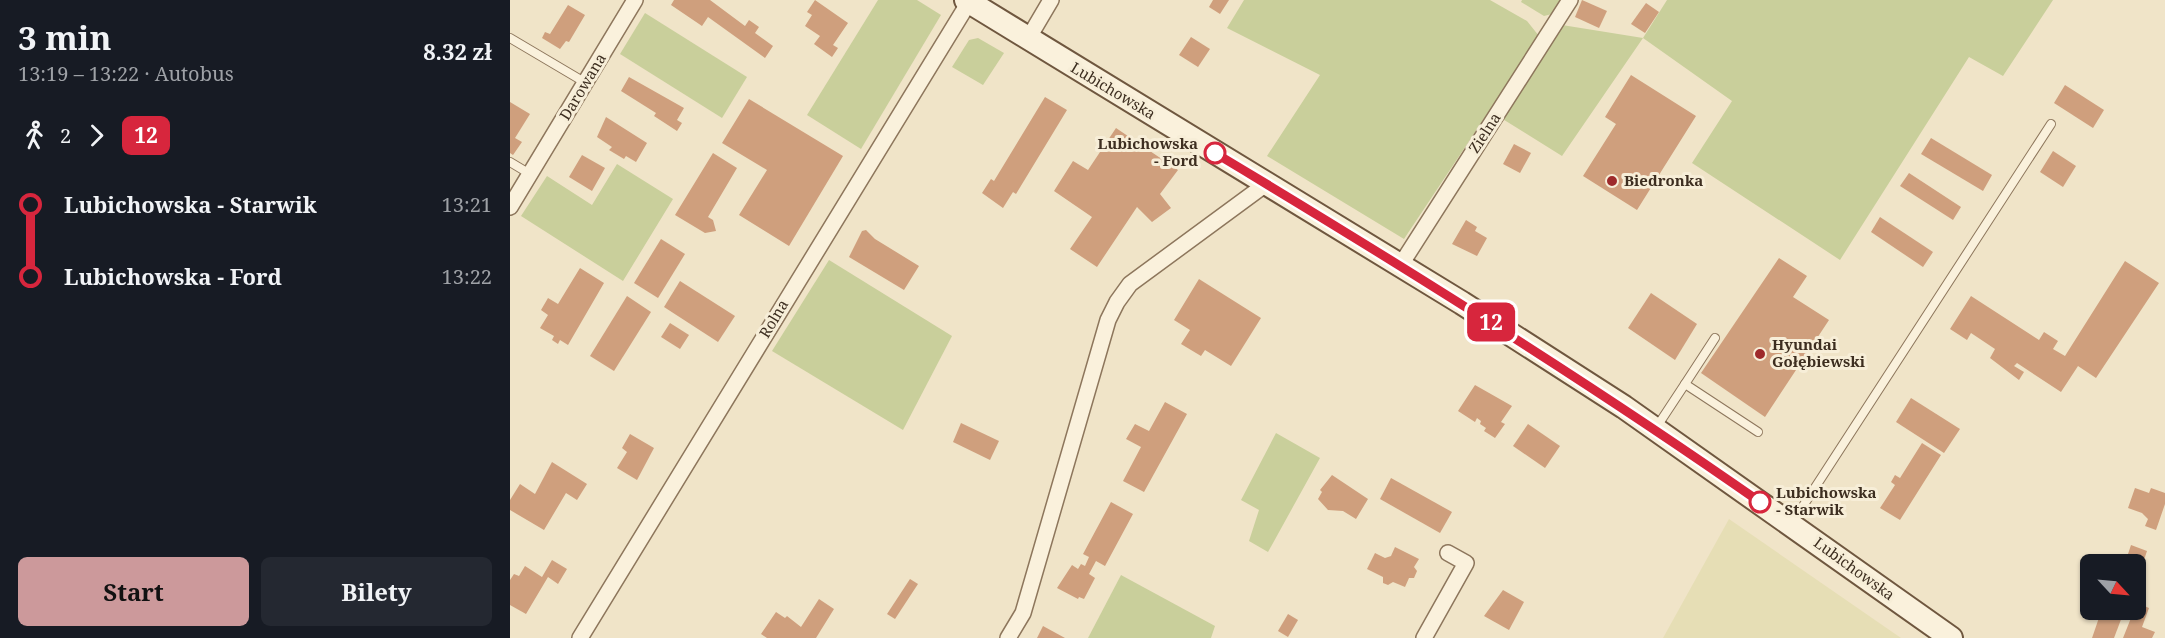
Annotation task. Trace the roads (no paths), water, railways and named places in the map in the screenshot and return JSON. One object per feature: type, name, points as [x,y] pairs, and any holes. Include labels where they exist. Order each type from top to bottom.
[{"type":"street","name":"Darowana","points":[[510,207],[635,0]]},
{"type":"street","points":[[1028,39],[1051,0]]},
{"type":"street","name":"Zielna","points":[[1400,266],[1570,0]]},
{"type":"street","name":"Lubichowska","points":[[967,1],[1400,266],[1655,429],[1951,638]]},
{"type":"street","name":"Rolna","points":[[580,638],[967,1]]},
{"type":"street","points":[[1008,638],[1023,612],[1098,353],[1117,302],[1130,284],[1266,184]]},
{"type":"street","points":[[1424,638],[1466,562],[1448,553]]},
{"type":"lane","points":[[510,38],[586,83]]},
{"type":"lane","points":[[1791,524],[2051,124]]},
{"type":"lane","points":[[510,162],[530,174]]},
{"type":"lane","points":[[1655,429],[1715,338]]},
{"type":"lane","points":[[1685,384],[1758,432]]},
{"type":"place","name":"Lubichowska - Ford","points":[[1215,153]]},
{"type":"place","name":"Biedronka","points":[[1612,181]]},
{"type":"place","name":"Hyundai Gołębiewski","points":[[1760,354]]},
{"type":"place","name":"Lubichowska - Starwik","points":[[1760,502]]}]
